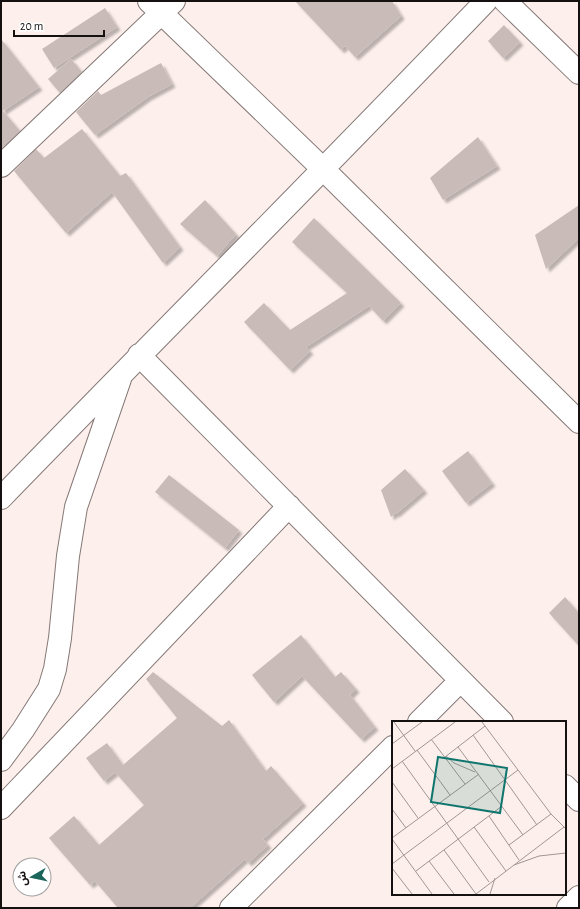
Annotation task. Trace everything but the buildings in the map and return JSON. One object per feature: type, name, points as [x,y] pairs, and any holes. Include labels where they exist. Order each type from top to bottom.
[{"type":"street","points":[[1,498],[139,354],[324,170],[486,1]]},
{"type":"street","points":[[505,1],[579,74]]},
{"type":"street","points":[[1,166],[162,5],[324,170],[579,422]]},
{"type":"street","points":[[139,354],[501,721]]},
{"type":"street","points":[[1,760],[23,730],[48,689],[55,669],[60,638],[68,556],[76,507],[123,372]]},
{"type":"street","points":[[1,808],[289,506]]},
{"type":"street","points":[[420,721],[460,681]]},
{"type":"street","points":[[231,908],[392,748]]},
{"type":"street","points":[[566,787],[579,800]]},
{"type":"street","points":[[568,908],[579,897]]}]
